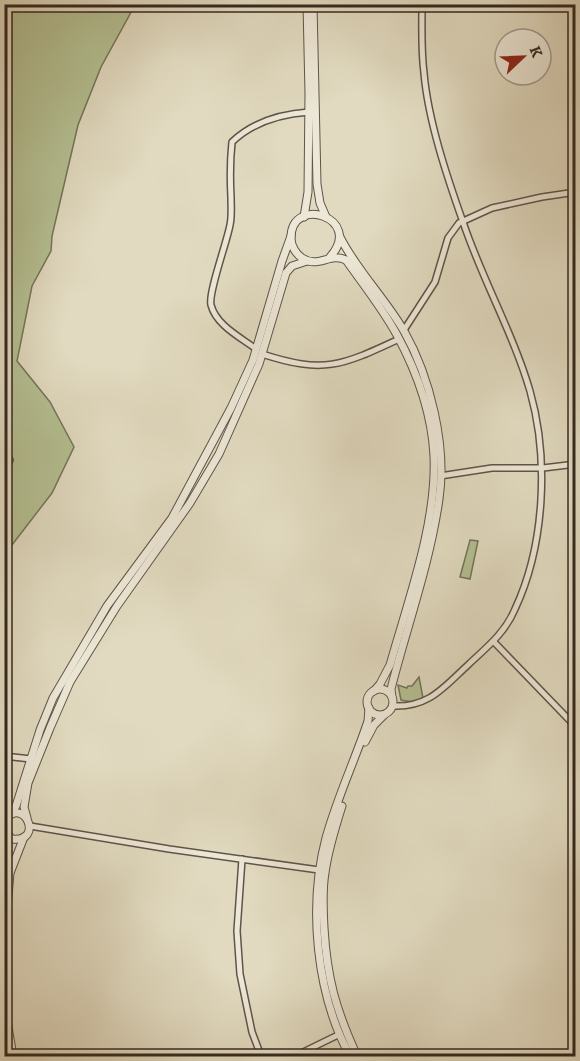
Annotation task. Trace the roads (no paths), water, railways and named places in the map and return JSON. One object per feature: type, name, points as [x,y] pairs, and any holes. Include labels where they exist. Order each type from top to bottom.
[{"type":"street","points":[[304,217],[308,192],[307,4]]},
{"type":"street","points":[[313,4],[317,184],[320,203],[326,217],[337,228],[348,253],[404,330],[416,356],[434,411],[440,476],[440,497],[432,532],[391,689],[392,706],[369,734],[360,754],[332,836],[324,875],[323,913],[330,982],[342,1024],[357,1056]]},
{"type":"street","points":[[392,706],[415,705],[439,693],[494,642],[515,610],[535,544],[543,468],[530,391],[462,221],[433,123],[425,83],[422,4]]},
{"type":"street","points":[[309,112],[273,118],[254,126],[232,142],[231,223],[211,292],[210,303],[214,312],[226,326],[259,351],[300,364],[318,366],[352,360],[399,339]]},
{"type":"street","points":[[404,330],[435,282],[448,238],[462,221],[492,208],[542,196],[576,192]]},
{"type":"street","points":[[4,942],[10,873],[30,826],[24,807],[28,783],[70,682],[117,606],[190,503],[219,453],[259,363],[259,351],[282,261],[297,222],[304,217],[319,214],[326,217]]},
{"type":"street","points":[[291,236],[295,251],[307,261]]},
{"type":"street","points":[[330,257],[336,251],[339,236]]},
{"type":"street","points":[[4,821],[16,806],[53,698],[107,606],[172,518],[231,408],[259,351],[286,273],[292,266],[307,261],[315,262],[330,257],[341,257],[346,260],[399,339],[422,390],[431,426],[434,457],[433,495],[425,538],[390,665],[380,684],[369,697],[368,721],[327,836],[319,870],[317,926],[320,960],[330,1003],[350,1056]]},
{"type":"street","points":[[4,454],[10,460],[4,471]]},
{"type":"street","points":[[440,476],[492,468],[543,468],[576,464]]},
{"type":"street","points":[[494,642],[576,728]]},
{"type":"street","points":[[374,691],[386,691],[392,697]]},
{"type":"street","points":[[369,708],[375,714],[384,715]]},
{"type":"street","points":[[4,756],[31,759]]},
{"type":"street","points":[[10,815],[19,814],[27,818]]},
{"type":"street","points":[[30,826],[319,870]]},
{"type":"street","points":[[5,832],[12,839],[24,837]]},
{"type":"street","points":[[4,866],[7,844],[5,832]]},
{"type":"street","points":[[242,859],[237,931],[240,974],[252,1032],[261,1056]]},
{"type":"street","points":[[4,977],[7,1021],[13,1056]]},
{"type":"street","points":[[295,1056],[340,1034]]},
{"type":"street","points":[[4,1048],[6,1056]]}]
